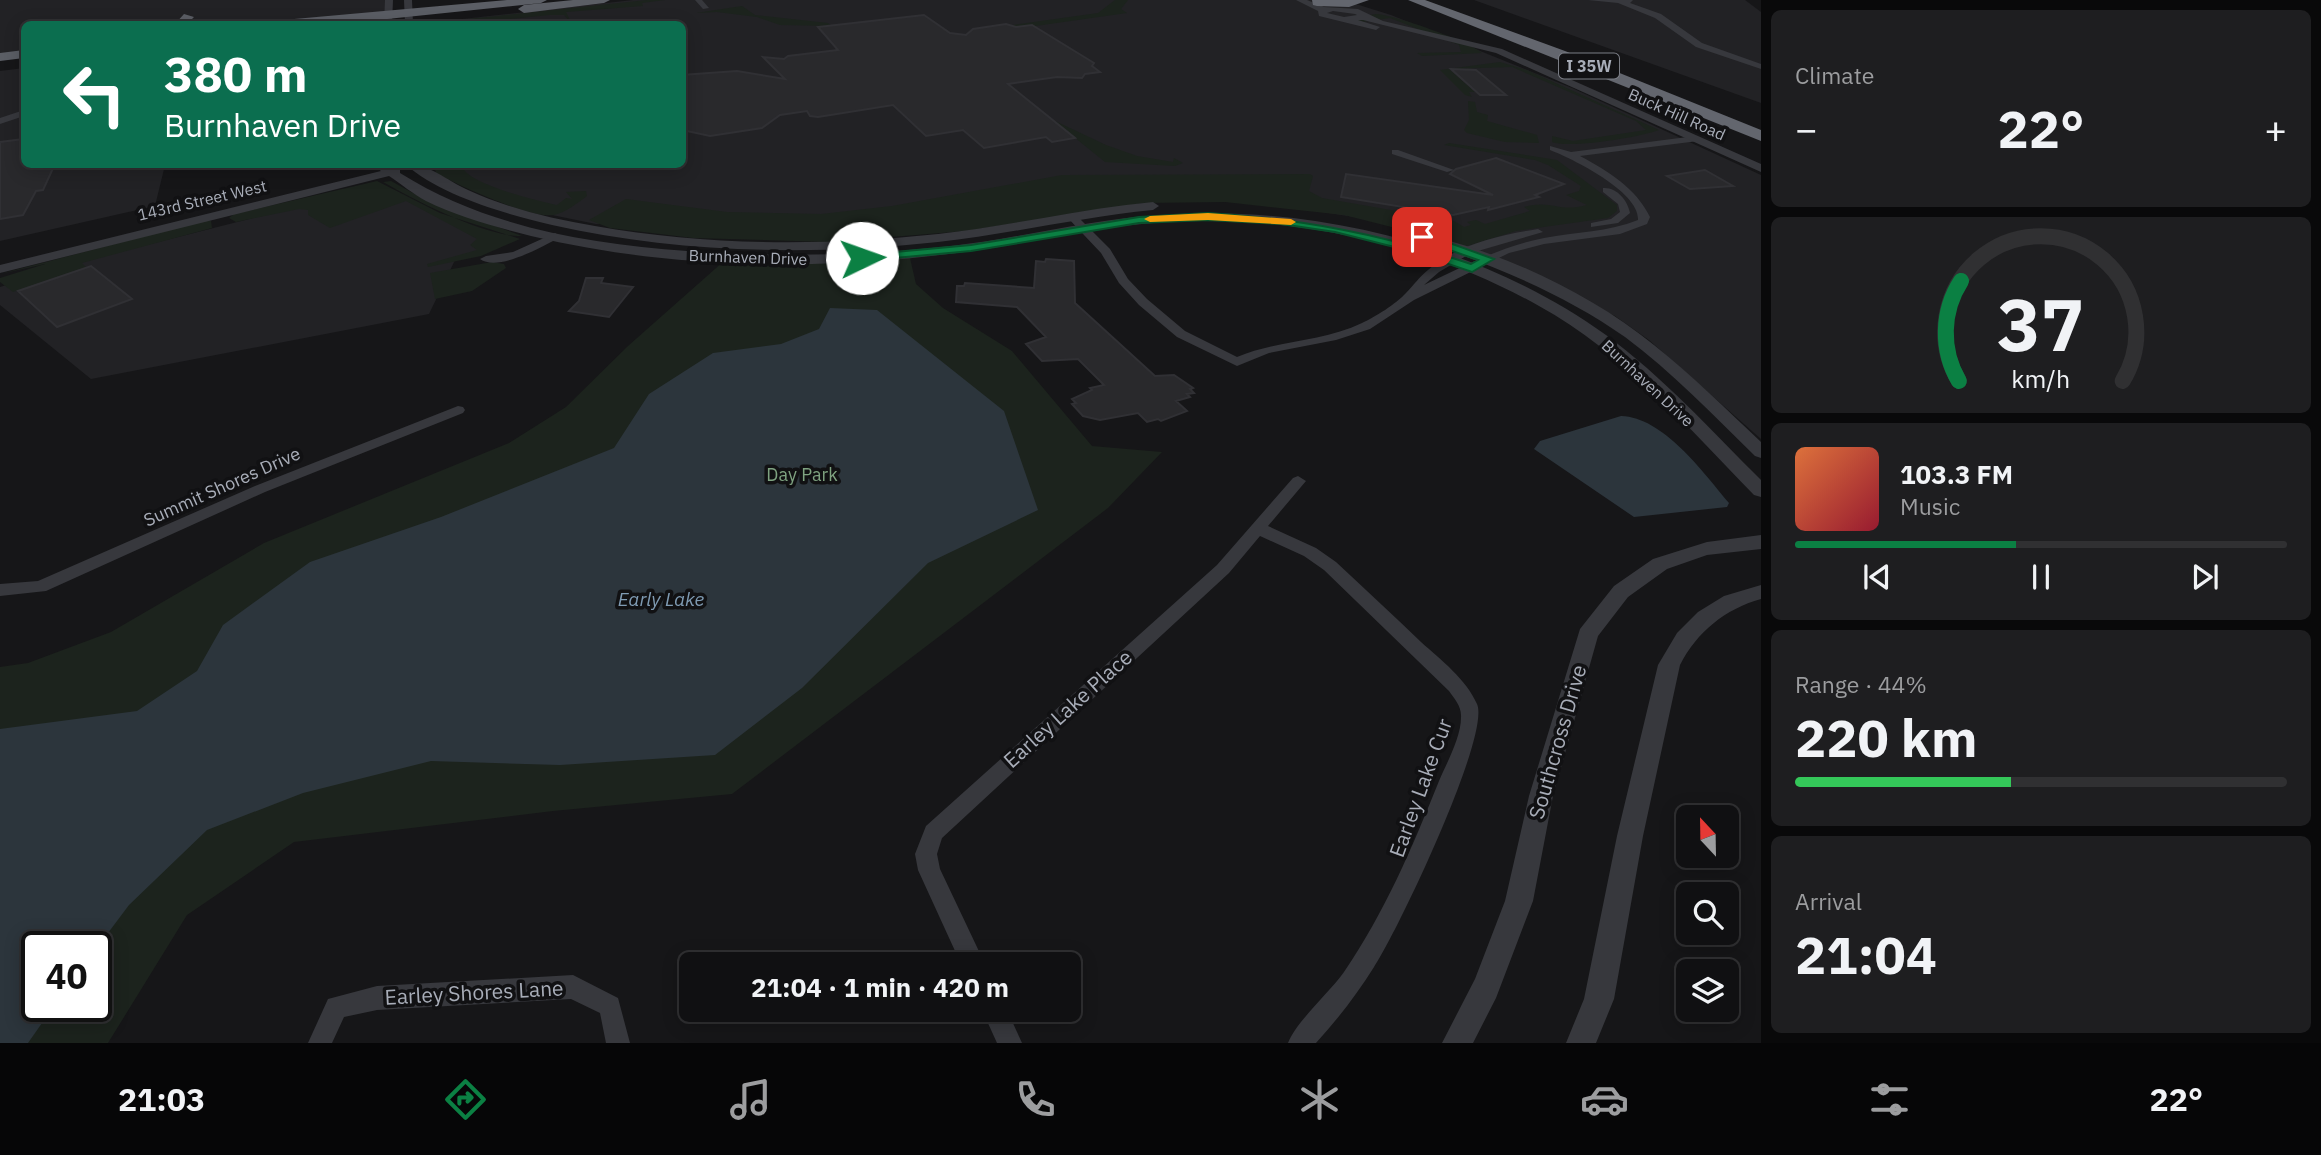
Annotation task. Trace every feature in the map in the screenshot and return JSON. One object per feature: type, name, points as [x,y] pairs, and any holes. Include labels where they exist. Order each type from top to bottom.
[{"type":"highway","points":[[409,20],[541,0]]},
{"type":"highway","points":[[409,20],[603,0]]},
{"type":"highway","points":[[1318,4],[1363,0]]},
{"type":"highway","points":[[1345,13],[1371,5],[1370,0]]},
{"type":"highway","name":"I 35W","points":[[1414,0],[1560,54],[1761,136]]},
{"type":"highway","name":"I 35W","points":[[1435,0],[1569,49],[1761,125]]},
{"type":"highway","points":[[0,57],[21,54]]},
{"type":"highway","points":[[0,65],[21,62]]},
{"type":"street","points":[[385,21],[389,0]]},
{"type":"street","points":[[408,0],[409,20]]},
{"type":"street","points":[[698,0],[705,8]]},
{"type":"street","points":[[1300,0],[1318,4]]},
{"type":"street","points":[[1591,0],[1633,0]]},
{"type":"street","points":[[1620,2],[1658,16],[1699,45],[1761,67]]},
{"type":"street","name":"Buck Hill Road","points":[[1318,4],[1503,55]]},
{"type":"street","name":"Buck Hill Road","points":[[1345,13],[1383,24],[1465,39],[1761,168]]},
{"type":"street","points":[[0,121],[21,114]]},
{"type":"street","points":[[1554,152],[1678,131]]},
{"type":"street","points":[[1554,152],[1574,155],[1695,139]]},
{"type":"street","points":[[1395,152],[1450,170]]},
{"type":"street","points":[[1072,217],[1106,251],[1123,281],[1143,302],[1181,334],[1237,362],[1265,350],[1336,336],[1366,326],[1470,260],[1527,233],[1606,224],[1622,218],[1626,207],[1623,203],[1554,152]]},
{"type":"street","points":[[1488,259],[1524,245],[1620,231],[1643,222],[1645,216],[1639,201],[1574,155]]},
{"type":"street","name":"Burnhaven Drive","points":[[417,168],[470,195],[529,215],[601,231],[701,242],[807,246],[884,243],[963,235],[1072,217],[1179,204],[1257,206],[1364,222],[1470,260],[1541,301],[1619,352],[1761,491]]},
{"type":"street","name":"Burnhaven Drive","points":[[383,169],[448,205],[537,233],[663,253],[805,260],[946,251],[1162,218],[1255,218],[1361,234],[1451,261],[1488,259],[1563,294],[1632,336],[1761,452]]},
{"type":"street","name":"143rd Street West","points":[[0,269],[383,169]]},
{"type":"street","points":[[537,233],[486,259],[516,255],[555,236]]},
{"type":"street","points":[[1410,297],[1419,283],[1451,261]]},
{"type":"street","name":"Summit Shores Drive","points":[[0,590],[24,590],[50,583],[260,489],[458,410]]},
{"type":"street","name":"Earley Lake Place","points":[[967,952],[929,870],[926,854],[933,833],[1223,569],[1298,481]]},
{"type":"street","name":"Earley Lake Cur","points":[[1260,528],[1310,552],[1339,573],[1456,686],[1469,706],[1471,716],[1418,866],[1394,916],[1340,999],[1300,1043]]},
{"type":"street","name":"Southcross Drive","points":[[1457,1043],[1486,988],[1519,901],[1545,783],[1588,635],[1621,588],[1667,561],[1696,550],[1761,542]]},
{"type":"street","points":[[1581,1043],[1598,999],[1630,836],[1669,665],[1680,642],[1698,622],[1722,606],[1761,592]]},
{"type":"street","name":"Earley Shores Lane","points":[[320,1043],[336,1007],[367,1000],[573,987],[610,1006],[618,1043]]},
{"type":"street","points":[[1000,1022],[1010,1043]]},
{"type":"shaded area","points":[[0,0],[389,0],[387,16],[338,21],[21,21],[21,54],[0,57]]},
{"type":"shaded area","points":[[633,0],[1343,0],[1391,15],[1572,88],[1761,175],[1761,439],[1649,340],[1615,316],[1504,261],[1423,233],[1368,219],[1256,202],[1180,200],[596,224],[547,214],[437,172],[433,168],[686,168],[686,21],[444,21]]},
{"type":"shaded area","points":[[1474,0],[1745,0],[1761,12],[1761,103]]},
{"type":"shaded area","points":[[21,68],[21,168],[164,168],[155,206],[0,241],[0,71]]},
{"type":"shaded area","points":[[379,186],[492,245],[455,260],[429,314],[91,379],[0,305],[0,287],[99,257]]},
{"type":"green space","points":[[665,0],[642,3],[643,6],[566,12],[570,21],[564,15],[550,15],[492,21],[448,21]]},
{"type":"green space","points":[[1115,0],[1128,0],[1121,9],[1127,13],[1014,29],[1013,25],[1098,13]]},
{"type":"green space","points":[[742,6],[755,15],[828,23],[832,26],[780,25],[757,17],[717,12],[696,13]]},
{"type":"green space","points":[[1376,14],[1431,29],[1482,53],[1422,56],[1417,53],[1461,52],[1459,45],[1390,18],[1362,22],[1351,18]]},
{"type":"green space","points":[[1500,62],[1527,70],[1659,130],[1589,143],[1552,142],[1552,136],[1573,141],[1646,130],[1636,121],[1512,67],[1449,69],[1475,92],[1469,92],[1472,97],[1465,95],[1440,70]]},
{"type":"green space","points":[[1468,101],[1475,102],[1477,112],[1488,115],[1487,121],[1537,135],[1539,143],[1505,142],[1467,133],[1464,130],[1469,120]]},
{"type":"green space","points":[[1053,120],[1106,145],[1137,156],[1173,162],[1174,158],[1183,163],[1175,166],[1105,162]]},
{"type":"green space","points":[[1449,143],[1557,160],[1617,205],[1617,211],[1608,218],[1516,231],[1467,246],[1344,215],[1225,202],[1144,203],[966,231],[828,242],[693,238],[610,228],[589,220],[626,199],[727,212],[821,214],[892,206],[1062,175],[1310,174],[1313,176],[1309,191],[1322,198],[1454,221],[1464,227],[1471,225],[1467,222],[1476,220],[1485,224],[1530,211],[1524,207],[1534,205],[1569,208],[1587,205],[1566,195],[1579,191],[1581,186],[1548,165],[1535,160],[1444,145]]},
{"type":"green space","points":[[437,168],[464,168],[487,185],[557,205],[566,198],[572,199],[566,192],[586,191],[587,196],[558,214],[543,215],[494,200],[435,173]]},
{"type":"green space","points":[[377,181],[440,213],[520,239],[481,256],[428,267],[427,264],[477,250],[470,245],[477,239],[406,201],[330,228],[308,215],[308,210],[299,209],[236,222],[229,218],[234,214]]},
{"type":"green space","points":[[391,181],[424,199],[522,236],[490,231],[451,216],[383,182]]},
{"type":"green space","points":[[211,221],[212,228],[82,263],[86,267],[13,292],[0,282],[0,278],[45,264],[0,274]]},
{"type":"green space","name":"Early Lake","points":[[910,258],[916,284],[943,308],[1012,351],[1092,446],[1162,452],[1108,508],[732,794],[553,811],[294,842],[187,915],[108,1043],[0,1043],[0,667],[28,663],[111,632],[264,543],[509,443],[566,407],[628,346],[724,261],[832,263]]},
{"type":"green space","points":[[492,262],[504,264],[506,268],[472,291],[435,299],[430,273]]},
{"type":"water","name":"Early Lake","points":[[830,308],[877,310],[1004,411],[1038,510],[928,563],[802,688],[715,755],[560,765],[431,761],[303,793],[207,830],[129,905],[110,931],[21,931],[21,1022],[43,1022],[28,1043],[0,1043],[0,729],[137,711],[197,671],[223,625],[310,562],[441,517],[614,448],[649,394],[713,353],[781,344],[819,329]]},
{"type":"water","points":[[1621,416],[1652,426],[1681,448],[1729,503],[1727,507],[1634,517],[1534,449],[1540,441]]},
{"type":"building","points":[[924,15],[950,33],[966,35],[973,29],[1006,24],[1016,27],[1032,25],[1094,63],[1092,66],[1100,72],[1085,74],[1082,78],[1057,77],[1008,84],[1075,138],[1052,142],[1046,137],[984,148],[963,130],[926,136],[893,105],[818,117],[810,116],[807,111],[780,115],[762,128],[710,136],[686,131],[686,75],[737,71],[785,79],[763,57],[784,59],[788,56],[838,50],[818,27]]},
{"type":"building","points":[[1451,69],[1476,70],[1506,95],[1480,95]]},
{"type":"building","points":[[21,139],[21,168],[53,168],[43,190],[36,191],[23,215],[0,219],[0,142]]},
{"type":"building","points":[[1496,158],[1564,184],[1535,195],[1539,197],[1488,210],[1489,207],[1453,215],[1341,197],[1346,174],[1493,195],[1450,174],[1456,169]]},
{"type":"building","points":[[1705,170],[1733,186],[1690,189],[1667,176]]},
{"type":"building","points":[[1046,259],[1074,261],[1075,303],[1155,376],[1174,375],[1193,388],[1190,389],[1194,393],[1187,394],[1190,397],[1176,401],[1187,411],[1161,421],[1158,419],[1147,422],[1138,413],[1100,420],[1083,416],[1072,404],[1076,403],[1072,399],[1092,390],[1090,388],[1104,385],[1078,359],[1042,361],[1026,344],[1046,337],[1017,307],[956,302],[957,286],[964,286],[965,283],[1034,288],[1036,261],[1045,262]]},
{"type":"building","points":[[91,266],[132,299],[57,327],[18,291]]},
{"type":"building","points":[[586,278],[603,278],[601,283],[633,287],[609,317],[569,311],[579,301]]},
{"type":"slow traffic","points":[[1150,219],[1208,216],[1291,222]]},
{"type":"route","points":[[862,258],[971,248],[1139,220],[1208,216],[1281,221],[1361,234],[1414,248],[1472,268],[1488,259],[1422,237]]},
{"type":"park label","name":"Day Park","points":[[802,475]]}]
